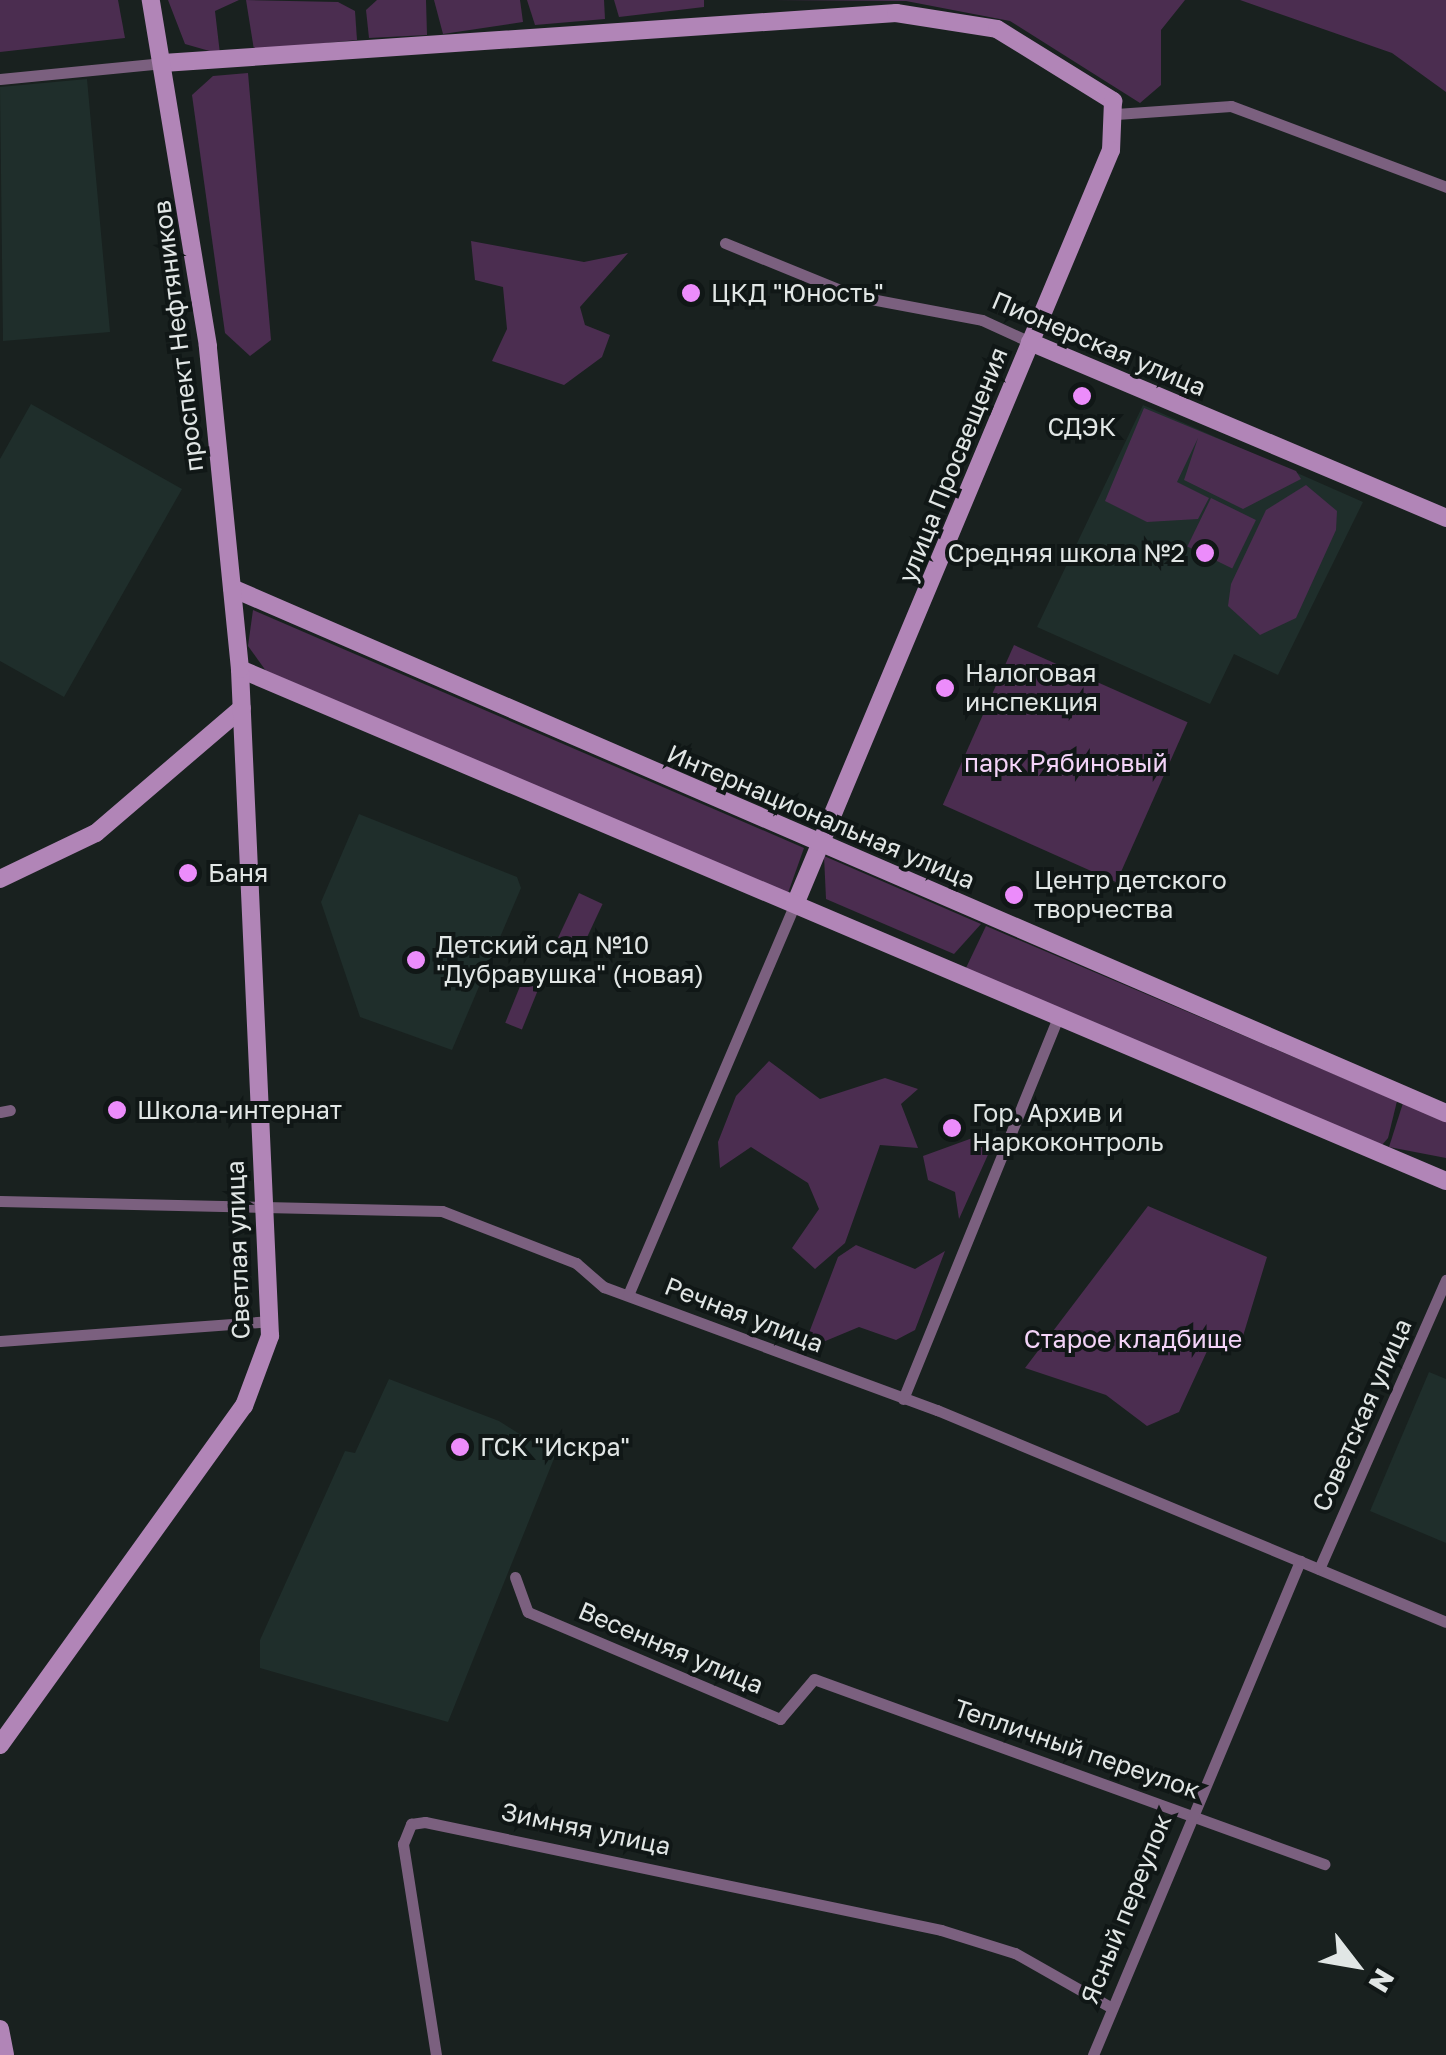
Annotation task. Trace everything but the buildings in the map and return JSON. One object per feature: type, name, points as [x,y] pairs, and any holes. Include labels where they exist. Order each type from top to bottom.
[{"type":"street","name":"проспект Нефтяников","points":[[151,0],[205,329],[240,669]]},
{"type":"street","points":[[0,80],[163,63],[896,12],[998,28],[1114,108],[1232,106],[1446,187]]},
{"type":"street","name":"улица Просвещения","points":[[796,902],[1111,150],[1114,108]]},
{"type":"street","name":"Пионерская улица","points":[[725,243],[855,296],[982,320],[1446,518]]},
{"type":"street","name":"Интернациональная улица","points":[[232,588],[1446,1113]]},
{"type":"street","points":[[240,669],[1446,1181]]},
{"type":"street","name":"Светлая улица","points":[[0,1745],[244,1406],[271,1321],[262,1208],[240,669]]},
{"type":"street","points":[[0,879],[96,832],[242,708]]},
{"type":"street","points":[[628,1296],[796,902]]},
{"type":"street","points":[[903,1398],[1059,1015]]},
{"type":"street","name":"Речная улица","points":[[0,1200],[442,1211],[576,1263],[628,1296],[903,1398],[1446,1622]]},
{"type":"street","name":"Советская улица","points":[[1319,1568],[1446,1280]]},
{"type":"street","points":[[0,1341],[271,1321]]},
{"type":"street","name":"Ясный переулок","points":[[1093,2055],[1187,1816],[1300,1561]]},
{"type":"street","name":"Весенняя улица","points":[[515,1577],[528,1612],[780,1719],[814,1679]]},
{"type":"street","name":"Тепличный переулок","points":[[814,1679],[1324,1864]]},
{"type":"street","name":"Зимняя улица","points":[[436,2055],[403,1844],[411,1824],[458,1824],[751,1888],[1016,1952],[1110,2006]]},
{"type":"street","points":[[0,2029],[5,2055]]},
{"type":"shaded area","points":[[87,79],[110,332],[3,341],[0,87]]},
{"type":"shaded area","points":[[31,404],[182,489],[64,697],[0,661],[0,459]]},
{"type":"shaded area","name":"Средняя школа №2","points":[[1143,405],[1363,502],[1278,675],[1234,654],[1210,704],[1037,627]]},
{"type":"shaded area","name":"Детский сад №10 \"Дубравушка\" (новая)","points":[[359,814],[517,877],[521,888],[452,1050],[360,1017],[321,902]]},
{"type":"shaded area","points":[[1429,1372],[1446,1379],[1446,1543],[1370,1511]]},
{"type":"shaded area","points":[[389,1379],[499,1421],[555,1456],[448,1722],[260,1668],[260,1640],[345,1451],[355,1453]]},
{"type":"green space","points":[[0,0],[118,0],[125,38],[0,52]]},
{"type":"green space","points":[[168,0],[239,0],[215,11],[220,54],[185,44]]},
{"type":"green space","points":[[246,0],[338,2],[355,11],[357,40],[254,50]]},
{"type":"green space","points":[[377,0],[426,0],[427,35],[369,38],[366,10]]},
{"type":"green space","points":[[434,0],[520,0],[523,22],[443,34]]},
{"type":"green space","points":[[527,0],[604,0],[605,19],[535,25]]},
{"type":"green space","points":[[614,0],[704,0],[704,7],[619,17]]},
{"type":"green space","points":[[773,0],[1185,0],[1161,30],[1161,85],[1140,103],[1010,21],[906,1]]},
{"type":"green space","points":[[1240,0],[1446,0],[1446,92],[1392,53]]},
{"type":"green space","points":[[248,73],[271,340],[250,356],[225,333],[192,95],[213,76]]},
{"type":"green space","points":[[471,241],[584,262],[628,253],[580,307],[585,325],[610,335],[602,357],[564,385],[492,361],[507,329],[503,287],[475,280]]},
{"type":"green space","points":[[1144,408],[1296,471],[1301,479],[1243,509],[1184,480],[1198,438],[1177,482],[1209,498],[1198,519],[1147,522],[1105,501]]},
{"type":"green space","points":[[1306,485],[1337,511],[1336,530],[1296,618],[1260,635],[1228,606],[1231,584],[1266,510]]},
{"type":"green space","points":[[1211,498],[1256,520],[1232,568],[1187,547]]},
{"type":"green space","points":[[253,610],[804,848],[788,893],[266,671],[248,646]]},
{"type":"green space","name":"парк Рябиновый","points":[[1014,645],[1188,722],[1116,882],[943,805]]},
{"type":"green space","points":[[824,856],[981,924],[954,954],[826,899]]},
{"type":"green space","points":[[579,893],[603,904],[581,949],[558,938]]},
{"type":"green space","points":[[986,926],[1397,1101],[1388,1138],[1382,1145],[965,970]]},
{"type":"green space","points":[[527,969],[544,976],[522,1030],[505,1023]]},
{"type":"green space","points":[[769,1061],[820,1099],[885,1078],[918,1089],[901,1104],[918,1148],[880,1145],[845,1243],[815,1269],[792,1248],[819,1209],[808,1183],[751,1147],[720,1168],[718,1142],[736,1096]]},
{"type":"green space","points":[[1403,1103],[1446,1122],[1446,1158],[1389,1147]]},
{"type":"green space","points":[[978,1136],[991,1148],[959,1219],[955,1192],[928,1180],[923,1156]]},
{"type":"green space","name":"Старое кладбище","points":[[1148,1206],[1267,1257],[1243,1336],[1214,1336],[1179,1412],[1147,1426],[1106,1395],[1025,1368]]},
{"type":"green space","points":[[856,1245],[915,1269],[945,1251],[915,1330],[896,1340],[859,1327],[823,1342],[807,1338],[838,1257]]},
{"type":"place","name":"ЦКД \"Юность\"","points":[[691,293]]},
{"type":"place","name":"СДЭК","points":[[1082,396]]},
{"type":"place","name":"Средняя школа №2","points":[[1205,553]]},
{"type":"place","name":"Налоговая инспекция","points":[[945,688]]},
{"type":"place","name":"Баня","points":[[188,873]]},
{"type":"place","name":"Центр детского творчества","points":[[1014,895]]},
{"type":"place","name":"Детский сад №10 \"Дубравушка\" (новая)","points":[[416,960]]},
{"type":"place","name":"Школа-интернат","points":[[117,1110]]},
{"type":"place","name":"Гор. Архив и Наркоконтроль","points":[[952,1128]]},
{"type":"place","name":"ГСК \"Искра\"","points":[[460,1447]]}]
